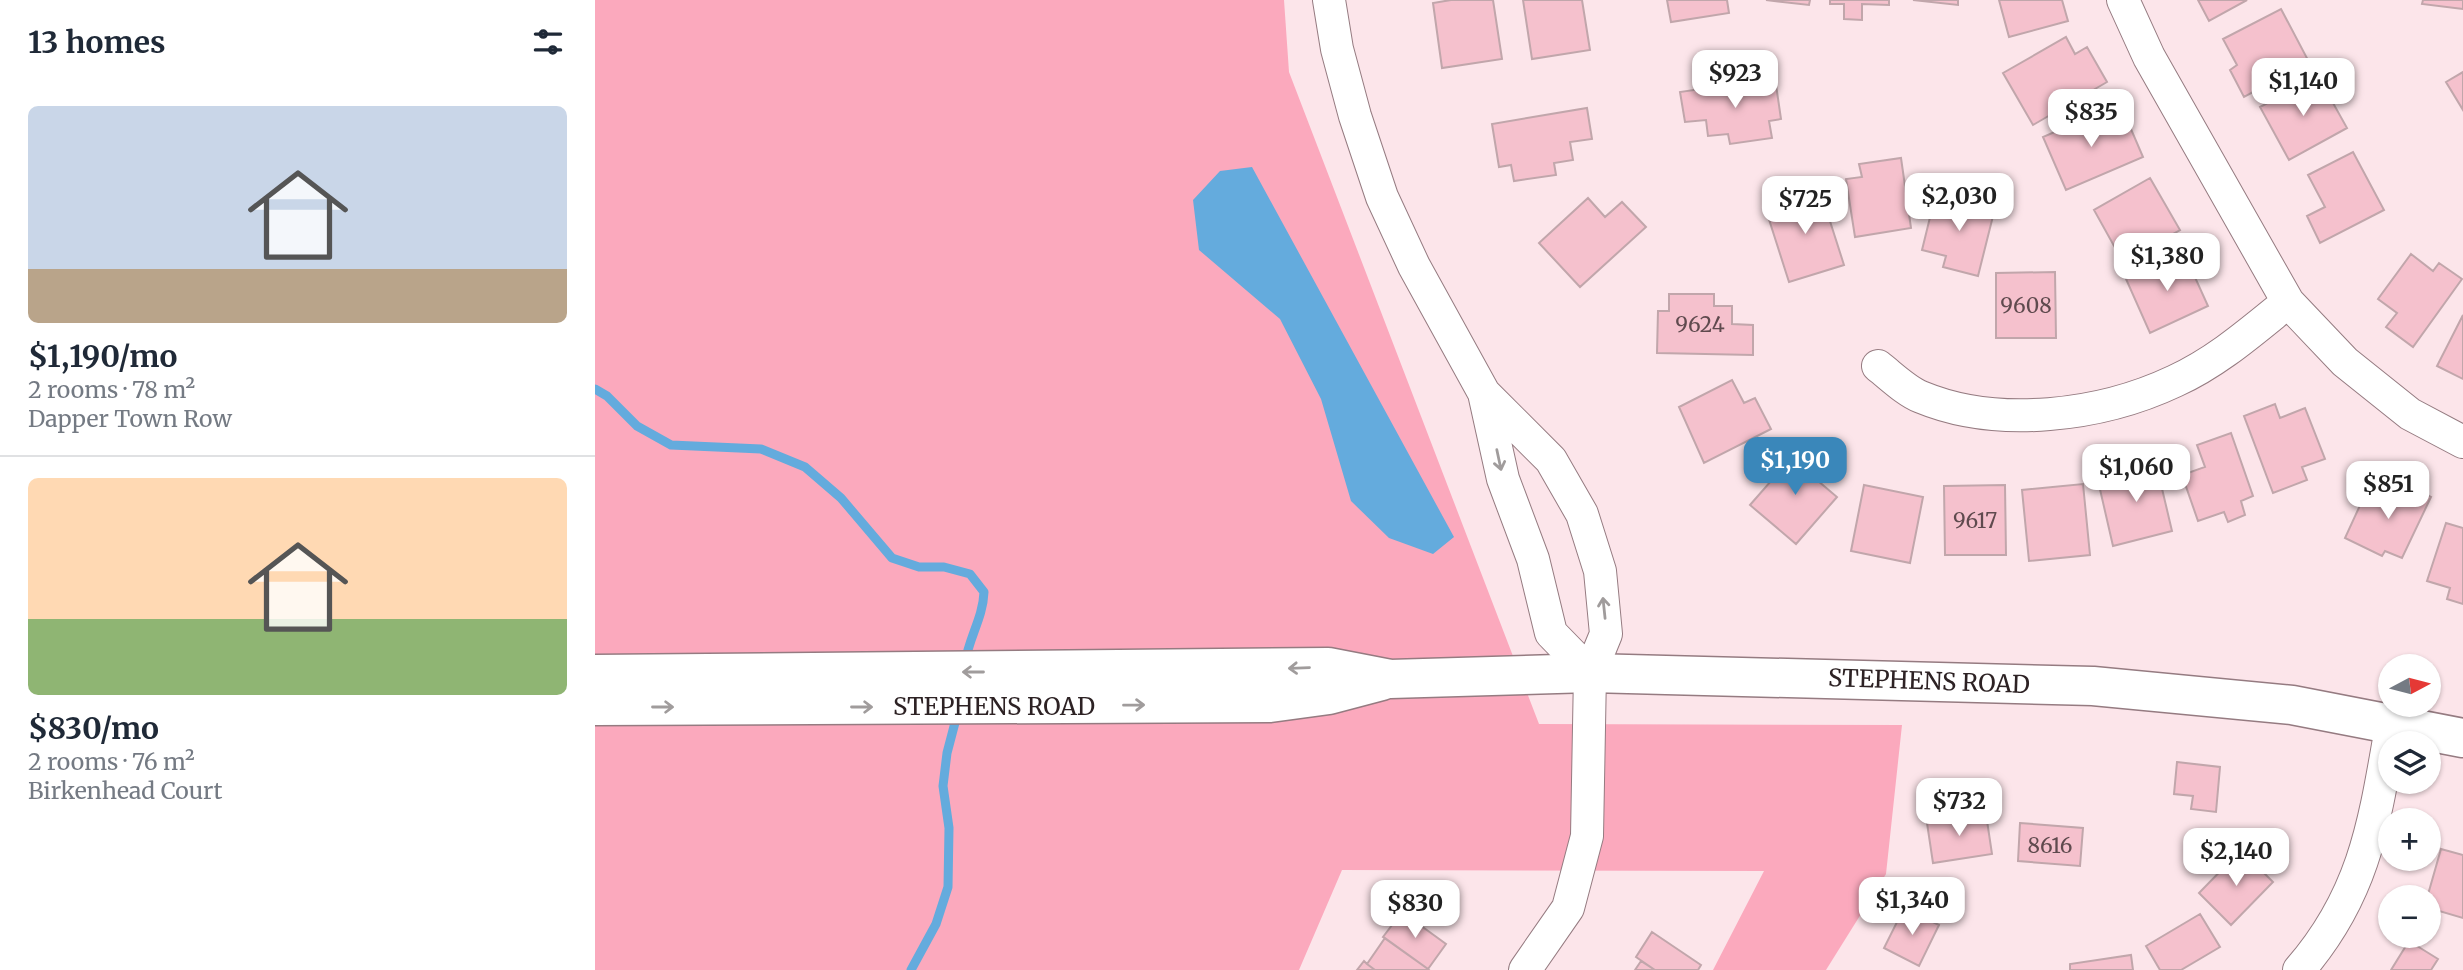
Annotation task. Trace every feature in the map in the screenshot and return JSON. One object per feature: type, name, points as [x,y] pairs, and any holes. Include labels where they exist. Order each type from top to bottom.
[{"type":"street","points":[[1329,0],[1337,49],[1382,197],[1414,266],[1484,393],[1551,460],[1582,514],[1600,571],[1606,634],[1590,673],[1587,836],[1580,871],[1568,908],[1525,970]]},
{"type":"street","points":[[2123,0],[2149,57],[2288,302],[2345,362],[2367,380],[2410,414],[2463,442]]},
{"type":"street","points":[[1878,366],[1919,397],[1961,409],[2011,414],[2063,412],[2120,402],[2175,381],[2229,349],[2288,302]]},
{"type":"street","points":[[1484,393],[1503,480],[1533,559],[1551,633],[1590,673]]},
{"type":"street","name":"STEPHENS ROAD","points":[[595,706],[794,690],[1042,689],[1328,667],[1391,679],[1590,673],[2092,687],[2292,705],[2463,738]]},
{"type":"street","name":"STEPHENS ROAD","points":[[595,674],[794,690]]},
{"type":"street","points":[[2299,970],[2321,945],[2350,896],[2372,837],[2392,723]]},
{"type":"shaded area","points":[[595,0],[1284,0],[1289,72],[1539,724],[1902,725],[1886,874],[1826,970],[1713,970],[1764,871],[1342,870],[1299,970],[595,970]]},
{"type":"water","points":[[1252,167],[1454,537],[1433,554],[1389,538],[1351,501],[1321,399],[1280,319],[1199,250],[1193,200],[1220,171]]},
{"type":"building","points":[[1493,0],[1502,59],[1442,68],[1433,3]]},
{"type":"building","points":[[1523,0],[1582,0],[1590,50],[1532,59]]},
{"type":"building","points":[[1667,0],[1727,0],[1729,13],[1671,22]]},
{"type":"building","points":[[1766,0],[1810,0],[1809,5]]},
{"type":"building","points":[[1830,0],[1889,0],[1889,5],[1862,4],[1862,20],[1844,19],[1844,4],[1830,4]]},
{"type":"building","points":[[1913,0],[1958,0],[1958,5]]},
{"type":"building","points":[[1999,0],[2062,0],[2068,21],[2009,37]]},
{"type":"building","points":[[2198,0],[2247,0],[2209,21]]},
{"type":"building","points":[[2423,0],[2463,0],[2463,9],[2422,4]]},
{"type":"building","points":[[2281,9],[2309,62],[2244,97],[2230,70],[2237,65],[2223,39]]},
{"type":"building","points":[[2066,37],[2075,54],[2087,47],[2107,82],[2033,125],[2003,73]]},
{"type":"building","points":[[2463,72],[2463,110],[2446,82]]},
{"type":"building","points":[[2318,76],[2347,128],[2289,160],[2260,107]]},
{"type":"building","points":[[1775,78],[1781,119],[1769,121],[1772,138],[1730,144],[1728,134],[1708,136],[1706,120],[1685,122],[1680,92]]},
{"type":"building","points":[[1587,108],[1592,139],[1570,142],[1573,160],[1554,163],[1556,175],[1514,181],[1511,165],[1499,167],[1492,124]]},
{"type":"building","points":[[2105,110],[2113,129],[2128,122],[2143,157],[2066,190],[2043,137]]},
{"type":"building","points":[[2353,152],[2384,210],[2320,243],[2307,216],[2325,207],[2308,175]]},
{"type":"building","points":[[1901,158],[1911,228],[1855,237],[1846,179],[1862,177],[1859,164]]},
{"type":"building","points":[[2150,178],[2180,230],[2123,262],[2094,210]]},
{"type":"building","points":[[1820,190],[1844,265],[1789,282],[1765,207]]},
{"type":"building","points":[[1936,193],[1995,208],[1978,276],[1943,267],[1946,256],[1922,250]]},
{"type":"building","points":[[1588,198],[1605,217],[1622,202],[1646,227],[1580,287],[1539,243]]},
{"type":"building","points":[[2184,253],[2208,306],[2150,333],[2126,279]]},
{"type":"building","points":[[2411,254],[2433,271],[2439,263],[2462,279],[2413,347],[2386,327],[2397,313],[2378,299]]},
{"type":"building","points":[[2055,272],[2056,338],[1996,338],[1996,273]]},
{"type":"building","points":[[1669,294],[1714,294],[1714,306],[1732,306],[1732,324],[1753,325],[1753,355],[1657,353],[1658,311],[1669,311]]},
{"type":"building","points":[[2463,315],[2463,379],[2437,366]]},
{"type":"building","points":[[1732,380],[1744,403],[1755,398],[1771,429],[1704,463],[1679,407]]},
{"type":"building","points":[[2275,404],[2280,418],[2305,408],[2325,459],[2302,467],[2307,480],[2273,493],[2244,416]]},
{"type":"building","points":[[2231,433],[2253,496],[2241,501],[2245,515],[2228,522],[2224,512],[2198,521],[2182,475],[2205,467],[2197,445]]},
{"type":"building","points":[[1800,448],[1825,470],[1817,480],[1837,497],[1796,544],[1750,505]]},
{"type":"building","points":[[2155,459],[2172,531],[2113,546],[2099,485],[2122,479],[2119,467]]},
{"type":"building","points":[[2402,483],[2431,497],[2402,558],[2385,551],[2382,556],[2345,538],[2368,488],[2394,500]]},
{"type":"building","points":[[2083,484],[2090,555],[2029,561],[2022,490]]},
{"type":"building","points":[[1864,485],[1923,497],[1910,563],[1851,551]]},
{"type":"building","points":[[2005,485],[2006,555],[1945,555],[1944,486]]},
{"type":"building","points":[[2446,523],[2463,528],[2463,604],[2447,599],[2450,588],[2427,581]]},
{"type":"building","points":[[2177,762],[2220,767],[2216,812],[2191,809],[2193,796],[2174,794]]},
{"type":"building","points":[[1986,814],[1992,854],[1933,863],[1927,823]]},
{"type":"building","points":[[2020,823],[2083,828],[2080,866],[2018,861]]},
{"type":"building","points":[[2441,849],[2463,855],[2463,918],[2441,912],[2441,885],[2431,885],[2435,871],[2441,871]]},
{"type":"building","points":[[2241,850],[2273,882],[2231,925],[2199,893]]},
{"type":"building","points":[[1904,908],[1939,925],[1919,966],[1884,948]]},
{"type":"building","points":[[1402,912],[1446,944],[1428,969],[1383,937]]},
{"type":"building","points":[[2200,914],[2220,947],[2181,970],[2160,970],[2146,946]]},
{"type":"building","points":[[1652,932],[1701,965],[1698,970],[1655,970],[1636,957]]},
{"type":"building","points":[[1385,938],[1429,970],[1375,970],[1367,964]]},
{"type":"building","points":[[2405,948],[2420,948],[2438,959],[2431,970],[2391,970]]},
{"type":"building","points":[[2131,955],[2133,970],[2070,970],[2070,964]]},
{"type":"building","points":[[1364,961],[1367,964],[1375,970],[1357,970]]},
{"type":"building","points":[[1641,961],[1655,970],[1635,970]]},
{"type":"waterway","points":[[595,389],[607,396],[637,426],[671,445],[761,449],[805,467],[841,498],[892,558],[919,567],[944,567],[970,574],[984,592],[965,663]]},
{"type":"waterway","points":[[911,970],[936,924],[948,887],[949,828],[943,786],[947,753],[957,715]]}]
